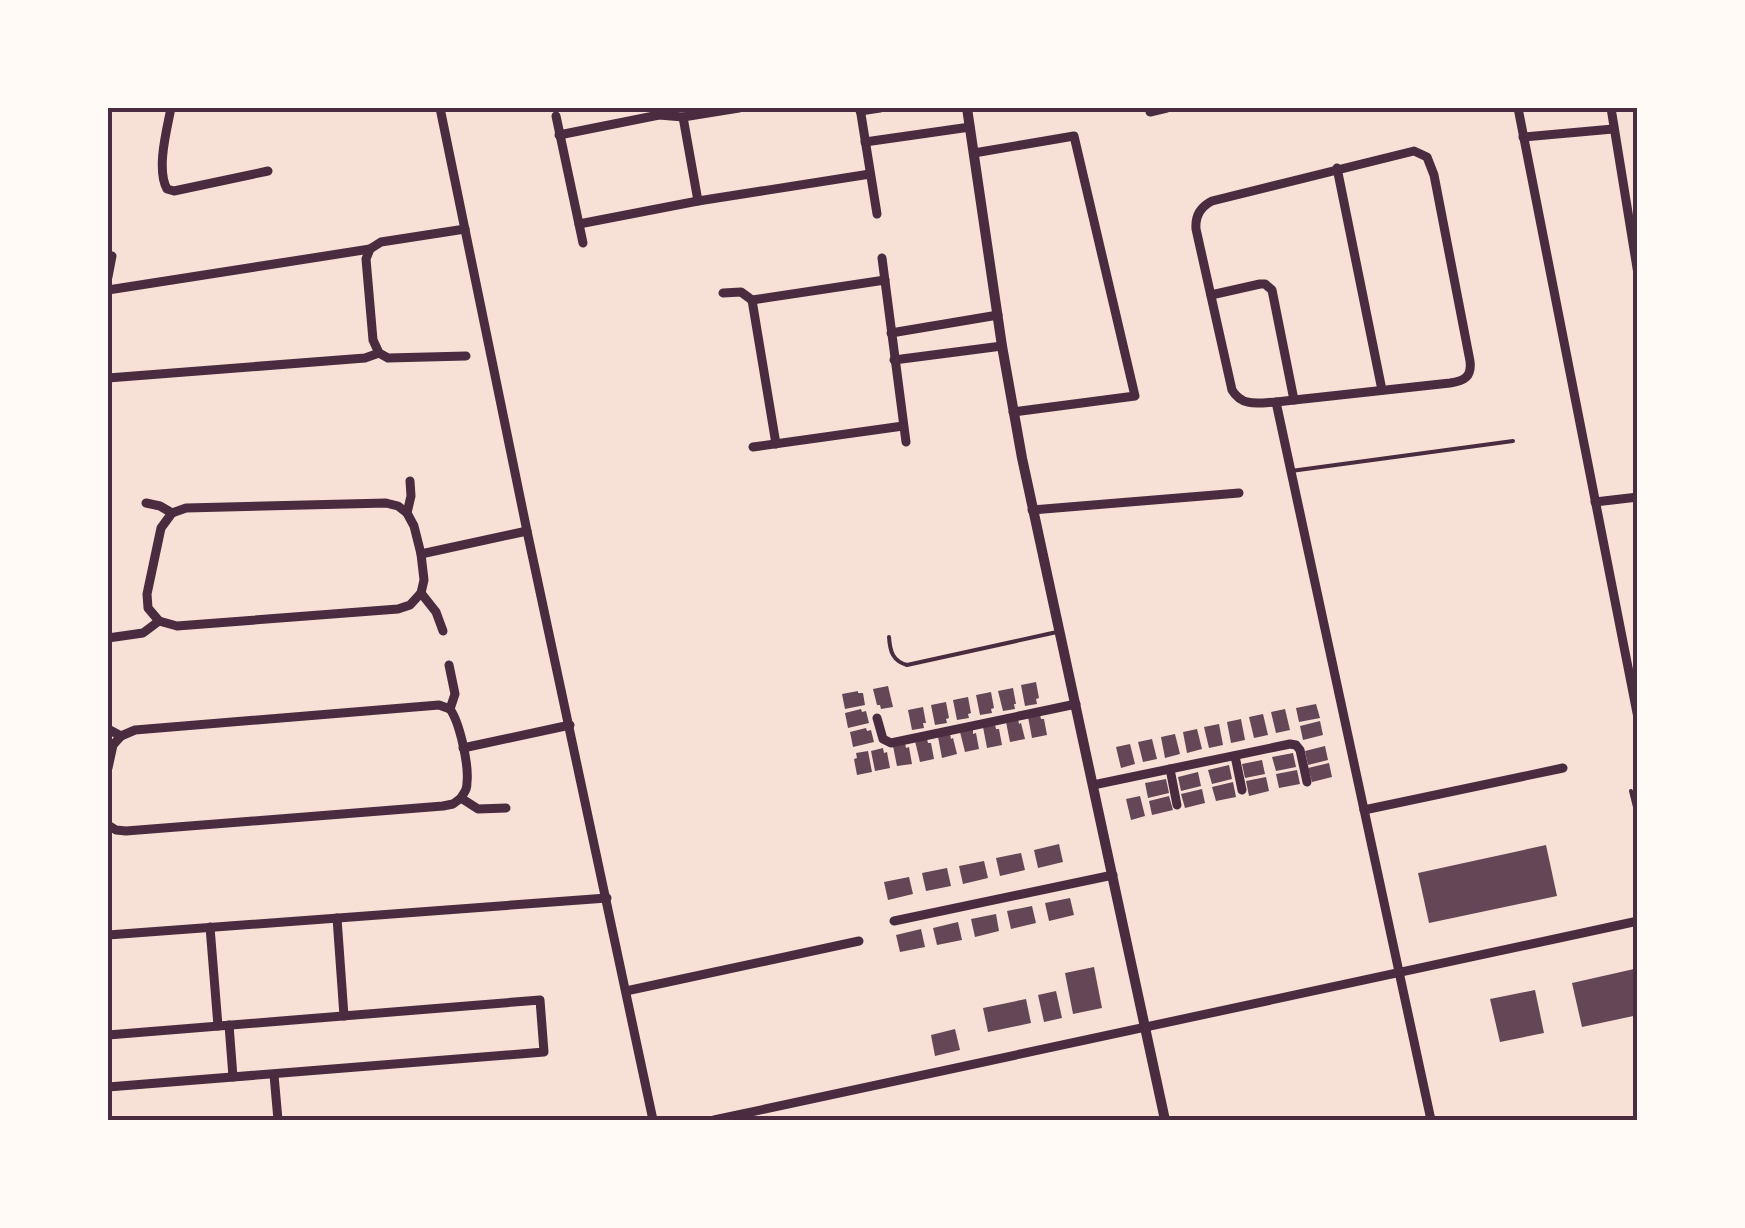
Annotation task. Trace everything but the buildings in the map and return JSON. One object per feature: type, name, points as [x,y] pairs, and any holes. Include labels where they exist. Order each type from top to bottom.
[{"type":"street","points":[[171,108],[164,144],[163,182],[167,189],[174,191],[268,171]]},
{"type":"street","points":[[440,108],[653,1120]]},
{"type":"street","points":[[560,134],[659,116],[683,117],[739,108]]},
{"type":"street","points":[[876,214],[860,109],[880,108]]},
{"type":"street","points":[[967,108],[1002,346],[1032,510],[1165,1120]]},
{"type":"street","points":[[1150,112],[1167,108]]},
{"type":"street","points":[[1518,108],[1638,718]]},
{"type":"street","points":[[1611,108],[1638,274]]},
{"type":"street","points":[[556,116],[583,242]]},
{"type":"street","points":[[683,117],[698,200]]},
{"type":"street","points":[[865,142],[970,127]]},
{"type":"street","points":[[1524,137],[1613,129]]},
{"type":"street","points":[[974,152],[1074,136],[1135,396],[1013,412]]},
{"type":"street","points":[[1414,150],[1427,157],[1434,175],[1471,370],[1461,381],[1276,402],[1242,401],[1235,395],[1196,218],[1212,202],[1337,168],[1414,150]]},
{"type":"street","points":[[1337,168],[1382,390]]},
{"type":"street","points":[[579,224],[698,200],[870,174]]},
{"type":"street","points":[[108,290],[370,249],[381,242],[466,229]]},
{"type":"street","points":[[370,249],[366,259],[373,340],[379,352],[388,358],[466,356]]},
{"type":"street","points":[[108,277],[112,256]]},
{"type":"street","points":[[882,258],[906,442]]},
{"type":"street","points":[[722,292],[740,292],[752,300],[884,280]]},
{"type":"street","points":[[1211,295],[1260,284],[1272,290],[1294,400]]},
{"type":"street","points":[[752,300],[776,444]]},
{"type":"street","points":[[892,333],[998,315]]},
{"type":"street","points":[[894,360],[1002,346]]},
{"type":"street","points":[[108,378],[365,358],[379,352]]},
{"type":"street","points":[[1276,402],[1432,1120]]},
{"type":"street","points":[[753,447],[903,426]]},
{"type":"street","points":[[407,513],[410,481]]},
{"type":"street","points":[[1032,510],[1239,493]]},
{"type":"street","points":[[1595,502],[1638,497]]},
{"type":"street","points":[[146,503],[172,512]]},
{"type":"street","points":[[386,503],[407,513],[414,526],[424,580],[421,594],[398,609],[177,626],[159,622],[148,608],[147,594],[161,528],[172,512],[186,508],[386,503]]},
{"type":"street","points":[[421,554],[527,531]]},
{"type":"street","points":[[421,594],[436,612],[443,632]]},
{"type":"street","points":[[108,638],[142,632],[159,622]]},
{"type":"street","points":[[449,665],[455,694],[450,710]]},
{"type":"street","points":[[877,718],[883,739],[890,742],[1076,704]]},
{"type":"street","points":[[108,768],[113,746],[121,736],[135,730],[439,705],[450,710],[456,719],[468,778],[461,798],[442,806],[126,831],[108,825]]},
{"type":"street","points":[[463,748],[570,725]]},
{"type":"street","points":[[108,728],[121,736]]},
{"type":"street","points":[[1093,784],[1290,744],[1300,750],[1307,782]]},
{"type":"street","points":[[1235,756],[1242,790]]},
{"type":"street","points":[[1364,810],[1562,768]]},
{"type":"street","points":[[1170,769],[1178,805]]},
{"type":"street","points":[[461,798],[478,809],[506,808]]},
{"type":"street","points":[[894,921],[1112,875]]},
{"type":"street","points":[[108,934],[607,898]]},
{"type":"street","points":[[337,918],[344,1016]]},
{"type":"street","points":[[714,1120],[1638,921]]},
{"type":"street","points":[[210,927],[233,1076]]},
{"type":"street","points":[[626,991],[860,940]]},
{"type":"street","points":[[108,1035],[540,1000],[544,1052],[108,1087]]},
{"type":"street","points":[[274,1075],[278,1120]]},
{"type":"lane","points":[[1292,472],[1513,441]]},
{"type":"lane","points":[[889,638],[892,654],[908,666],[1060,632]]},
{"type":"lane","points":[[1631,791],[1638,818]]}]
